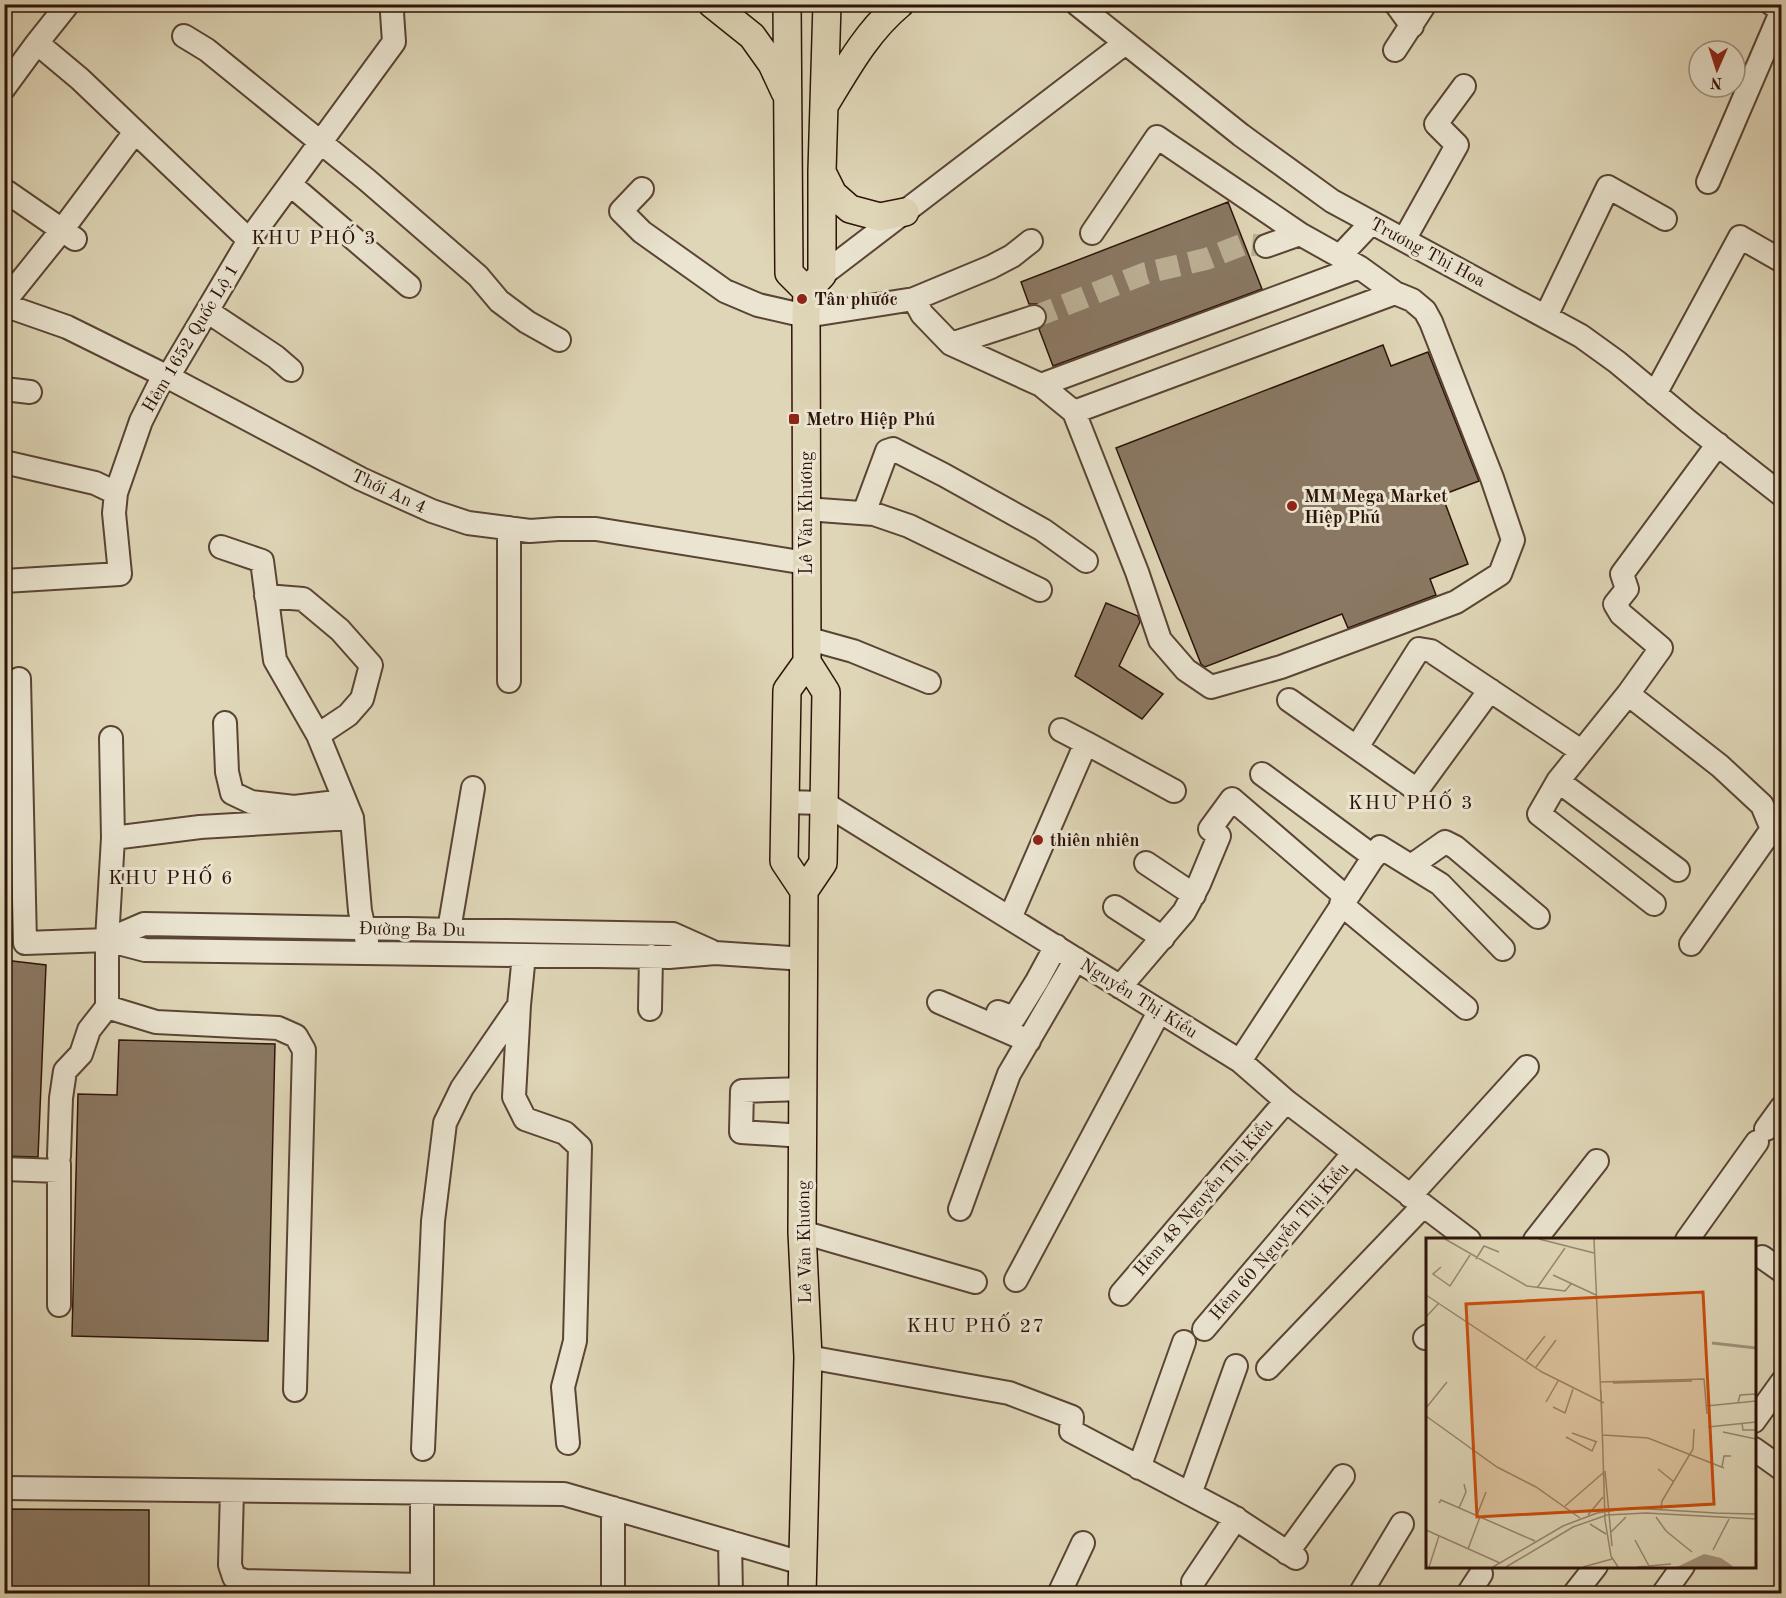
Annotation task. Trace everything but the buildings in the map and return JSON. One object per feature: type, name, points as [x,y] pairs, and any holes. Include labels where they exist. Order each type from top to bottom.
[{"type":"main road","points":[[712,4],[752,36],[772,64],[788,99]]},
{"type":"main road","points":[[787,4],[789,273],[812,294]]},
{"type":"main road","name":"Lê Văn Khương","points":[[806,650],[806,509],[812,294],[822,171],[827,4]]},
{"type":"main road","points":[[823,107],[854,57],[888,14],[900,4]]},
{"type":"main road","points":[[822,171],[833,194],[850,209],[880,217],[905,212]]},
{"type":"main road","points":[[806,650],[826,692],[823,863],[804,891],[784,861],[784,802],[787,690],[806,650]]},
{"type":"main road","name":"Lê Văn Khương","points":[[802,1593],[807,1357],[802,1232],[804,891]]},
{"type":"street","points":[[4,88],[68,4]]},
{"type":"street","name":"Hẻm 1652 Quốc Lộ 1","points":[[10,580],[120,574],[114,513],[116,493],[141,421],[160,383],[168,377],[249,240],[394,42],[392,13],[394,4]]},
{"type":"street","name":"Trương Thị Hoa","points":[[1077,4],[1124,44],[1249,141],[1332,201],[1581,336],[1608,355],[1782,495]]},
{"type":"street","points":[[1396,4],[1412,26]]},
{"type":"street","points":[[1395,50],[1425,4]]},
{"type":"street","points":[[1708,182],[1782,10],[1772,4]]},
{"type":"street","points":[[184,36],[207,50],[367,180],[478,276],[499,301],[527,322],[559,339]]},
{"type":"street","points":[[37,43],[80,79],[249,240]]},
{"type":"street","points":[[812,294],[905,212],[1124,44]]},
{"type":"street","points":[[1404,240],[1457,145],[1436,124],[1464,86]]},
{"type":"street","points":[[4,304],[68,234],[135,132]]},
{"type":"street","points":[[919,297],[922,314],[951,344],[1041,385],[1074,412],[1137,572],[1160,640],[1186,670],[1211,687],[1281,667],[1456,602],[1500,574],[1513,540],[1492,478],[1431,322],[1425,311],[1412,300],[1395,293],[1349,262],[1300,234],[1157,137],[1092,233]]},
{"type":"street","points":[[291,184],[409,286]]},
{"type":"street","points":[[1546,316],[1608,187],[1665,219]]},
{"type":"street","points":[[642,189],[621,212],[642,232],[726,291],[758,305],[812,294],[919,297],[991,267],[1012,256],[1031,242]]},
{"type":"street","points":[[7,192],[68,234]]},
{"type":"street","points":[[1041,385],[1349,262],[1371,223]]},
{"type":"street","points":[[1266,246],[1300,234]]},
{"type":"street","points":[[1655,394],[1740,237],[1782,261]]},
{"type":"street","points":[[1074,412],[1395,293]]},
{"type":"street","name":"Thới An 4","points":[[4,304],[67,327],[168,377],[361,479],[432,511],[468,524],[530,531],[596,529],[806,563]]},
{"type":"street","points":[[207,311],[249,338],[291,370]]},
{"type":"street","points":[[951,344],[1034,317]]},
{"type":"street","points":[[4,389],[30,392]]},
{"type":"street","points":[[1654,904],[1539,814],[1558,781],[1628,694],[1661,648],[1621,614],[1615,604],[1627,589],[1622,574],[1718,444]]},
{"type":"street","points":[[864,513],[887,451],[893,449],[944,474],[1043,530],[1086,561]]},
{"type":"street","points":[[4,462],[96,483],[116,493]]},
{"type":"street","points":[[806,509],[874,514],[909,526],[1040,590]]},
{"type":"street","points":[[509,528],[509,681]]},
{"type":"street","points":[[220,547],[262,561],[275,660],[318,735],[348,810],[363,928],[370,952]]},
{"type":"street","points":[[266,596],[303,599],[340,630],[371,665],[362,699],[348,715],[318,735]]},
{"type":"street","points":[[1357,747],[1419,649],[1431,651],[1581,751]]},
{"type":"street","points":[[806,650],[853,651],[929,682]]},
{"type":"street","points":[[13,743],[19,679]]},
{"type":"street","points":[[1289,700],[1417,790],[1490,690]]},
{"type":"street","points":[[1628,694],[1720,766],[1762,805],[1776,824],[1691,944]]},
{"type":"street","points":[[225,723],[227,772],[232,793],[251,802],[348,810]]},
{"type":"street","points":[[1061,730],[1174,791]]},
{"type":"street","points":[[59,1305],[61,1098],[66,1071],[81,1054],[89,1030],[107,1007],[107,940],[113,838],[111,738]]},
{"type":"street","name":"Đường Ba Du","points":[[13,743],[25,943],[107,940],[145,950],[651,956],[715,953],[805,959]]},
{"type":"street","points":[[1010,918],[1086,743]]},
{"type":"street","points":[[1262,774],[1374,857]]},
{"type":"street","points":[[1558,781],[1678,870]]},
{"type":"street","points":[[449,930],[473,788]]},
{"type":"street","points":[[1120,987],[1184,912],[1194,895],[1219,836],[1210,829],[1232,799],[1466,1008]]},
{"type":"street","points":[[784,802],[824,803]]},
{"type":"street","name":"Nguyễn Thị Kiểu","points":[[824,803],[1240,1061],[1286,1101],[1468,1238]]},
{"type":"street","points":[[113,838],[348,810]]},
{"type":"street","points":[[1411,866],[1445,842],[1455,847],[1538,917]]},
{"type":"street","points":[[1240,1061],[1380,847],[1440,884],[1503,949]]},
{"type":"street","points":[[1146,863],[1194,895]]},
{"type":"street","points":[[1115,907],[1163,938]]},
{"type":"street","name":"Đường Ba Du","points":[[107,940],[144,924],[673,934],[715,953]]},
{"type":"street","points":[[998,1012],[1014,1018],[1056,946]]},
{"type":"street","points":[[524,955],[514,1097],[525,1119],[565,1133],[580,1147],[575,1341],[563,1387],[568,1443]]},
{"type":"street","points":[[650,1009],[651,956]]},
{"type":"street","points":[[960,1209],[1010,1074],[1076,958]]},
{"type":"street","points":[[939,1002],[1029,1041]]},
{"type":"street","points":[[423,1449],[433,1221],[445,1123],[462,1088],[519,1005]]},
{"type":"street","points":[[107,1007],[156,1022],[278,1028],[296,1036],[304,1050],[295,1390]]},
{"type":"street","points":[[1016,1280],[1159,1012]]},
{"type":"street","points":[[1268,1368],[1417,1201],[1527,1066]]},
{"type":"street","points":[[804,1089],[742,1091],[741,1132],[804,1136]]},
{"type":"street","name":"Hẻm 48 Nguyễn Thị Kiểu","points":[[1121,1294],[1286,1101]]},
{"type":"street","points":[[1688,1238],[1782,1107]]},
{"type":"street","name":"Hẻm 60 Nguyễn Thị Kiểu","points":[[1204,1329],[1354,1153]]},
{"type":"street","points":[[1537,1238],[1597,1161]]},
{"type":"street","points":[[4,1169],[59,1164]]},
{"type":"street","points":[[802,1232],[975,1282]]},
{"type":"street","points":[[1762,1257],[1782,1271]]},
{"type":"street","points":[[1139,1468],[1184,1342]]},
{"type":"street","points":[[807,1357],[1009,1393],[1072,1417],[1071,1431],[1236,1518],[1291,1556],[1343,1476]]},
{"type":"street","points":[[1190,1494],[1236,1366]]},
{"type":"street","points":[[1756,1420],[1782,1382]]},
{"type":"street","points":[[1756,1452],[1782,1469]]},
{"type":"street","points":[[4,1488],[564,1494],[802,1563]]},
{"type":"street","points":[[232,1491],[230,1565],[234,1577],[245,1581],[422,1589],[422,1493]]},
{"type":"street","points":[[613,1508],[613,1593]]},
{"type":"street","points":[[1193,1582],[1236,1518]]},
{"type":"street","points":[[1360,1593],[1402,1524]]},
{"type":"street","points":[[730,1542],[732,1593]]},
{"type":"street","points":[[1059,1593],[1083,1543]]},
{"type":"street","points":[[1574,1593],[1594,1568]]},
{"type":"street","points":[[1663,1593],[1682,1568]]},
{"type":"street","points":[[1468,1593],[1481,1574]]},
{"type":"tunnel","points":[[1034,317],[1146,273],[1206,259],[1244,244],[1266,246]]},
{"type":"place","name":"Tân phước","points":[[802,299]]},
{"type":"place","name":"Metro Hiệp Phú","points":[[794,419]]},
{"type":"place","name":"MM Mega Market Hiệp Phú","points":[[1292,506]]},
{"type":"place","name":"thiên nhiên","points":[[1038,840]]},
{"type":"district","name":"KHU PHỐ 3","points":[[314,237]]},
{"type":"district","name":"KHU PHỐ 3","points":[[1411,802]]},
{"type":"district","name":"KHU PHỐ 6","points":[[171,877]]},
{"type":"district","name":"KHU PHỐ 27","points":[[976,1325]]}]
